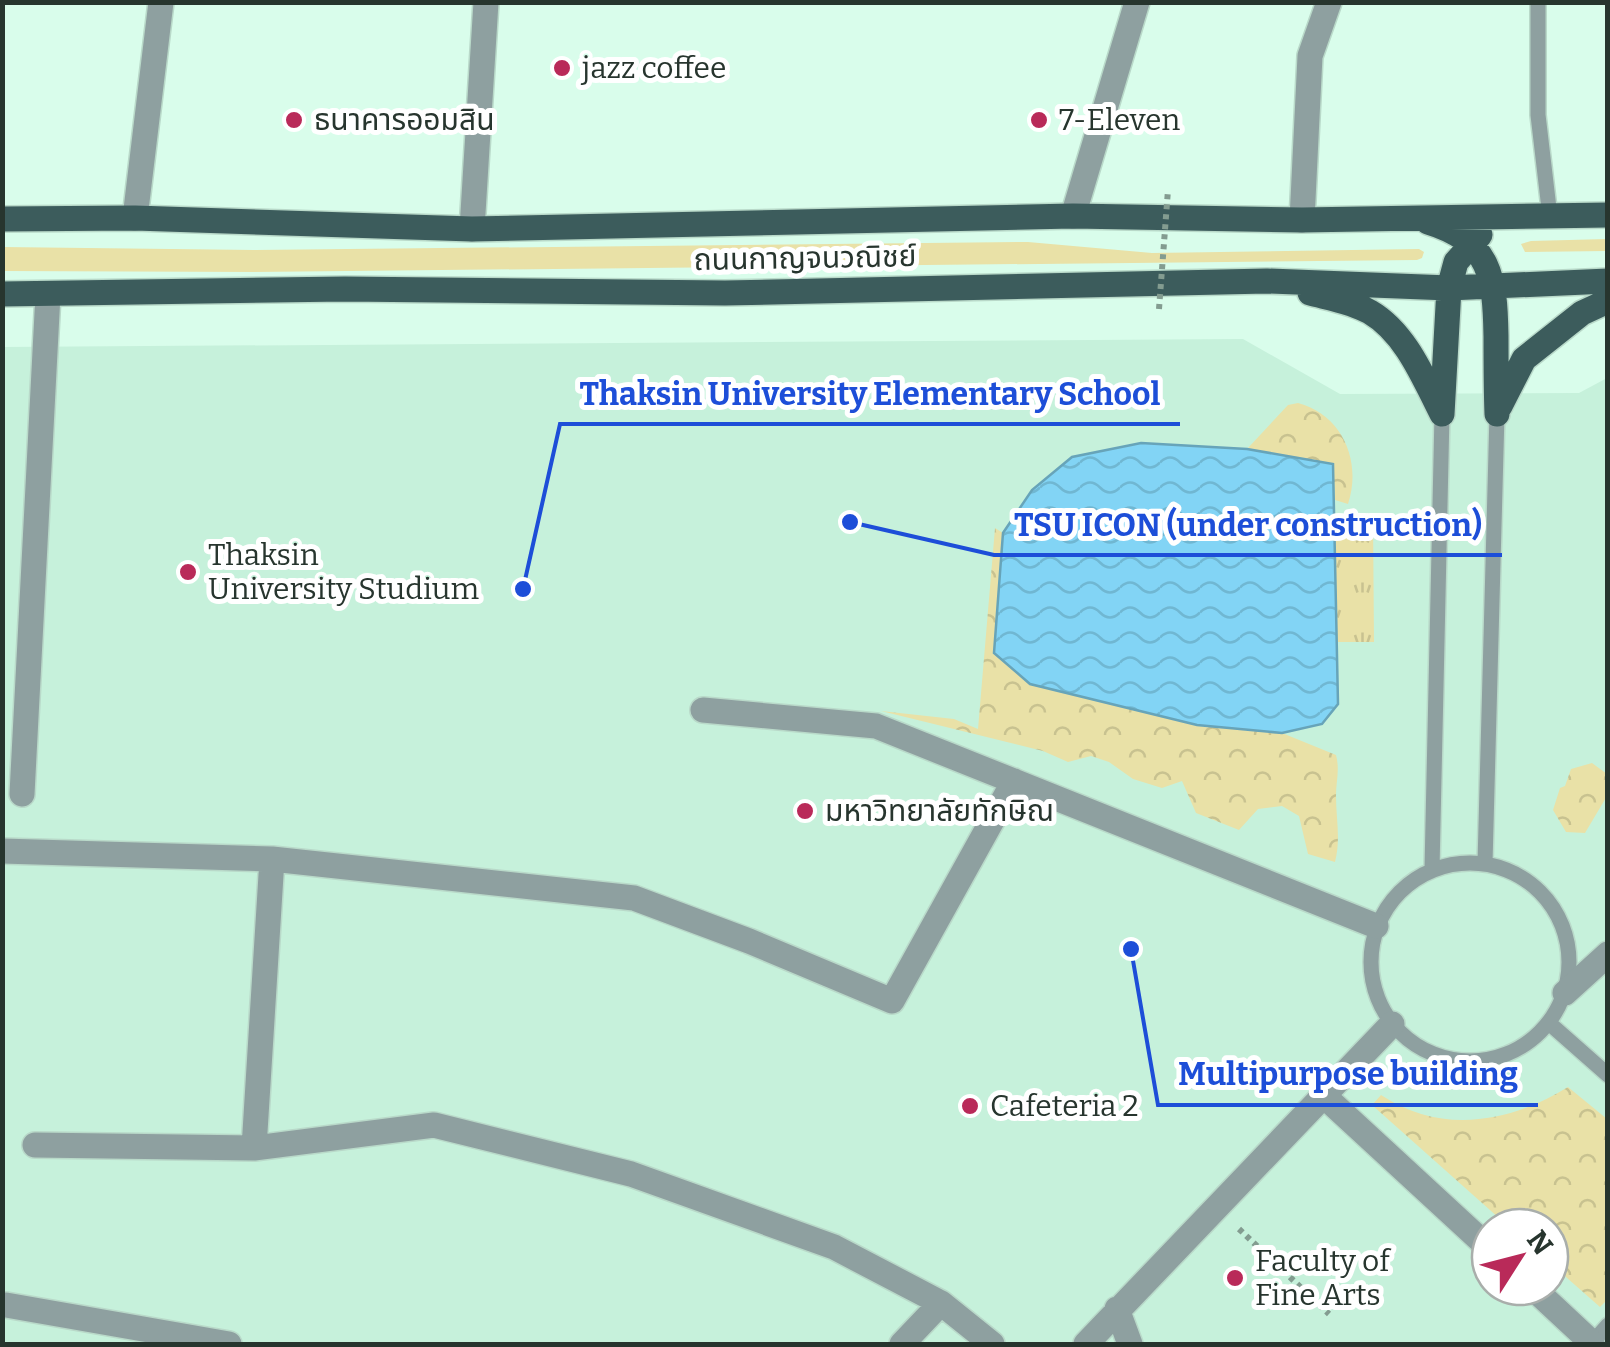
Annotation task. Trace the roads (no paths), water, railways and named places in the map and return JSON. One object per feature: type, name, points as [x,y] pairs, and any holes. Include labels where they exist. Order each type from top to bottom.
[{"type":"main road","name":"ถนนกาญจนวณิชย์","points":[[2,219],[135,218],[472,229],[1073,216],[1302,220],[1608,215]]},
{"type":"main road","points":[[1411,216],[1447,228],[1470,245],[1484,260],[1496,286],[1496,414]]},
{"type":"main road","points":[[1442,414],[1449,288],[1456,262],[1493,227],[1538,217]]},
{"type":"main road","name":"ถนนกาญจนวณิชย์","points":[[2,294],[346,289],[725,293],[1267,281],[1449,288],[1608,282]]},
{"type":"main road","points":[[1267,281],[1368,311],[1386,325],[1413,359],[1442,414]]},
{"type":"main road","points":[[1496,414],[1524,359],[1582,313],[1608,302]]},
{"type":"street","points":[[135,218],[160,2]]},
{"type":"street","points":[[472,229],[486,2]]},
{"type":"street","points":[[1073,216],[1137,2]]},
{"type":"street","points":[[1302,220],[1310,56],[1329,2]]},
{"type":"street","points":[[22,794],[48,294]]},
{"type":"street","points":[[703,710],[876,726],[1376,926]]},
{"type":"street","points":[[2,851],[272,860],[634,898],[892,1001],[1014,781]]},
{"type":"street","points":[[254,1148],[272,860]]},
{"type":"street","points":[[1565,992],[1608,954]]},
{"type":"street","points":[[1086,1344],[1392,1024]]},
{"type":"street","points":[[1323,1095],[1470,1231]]},
{"type":"street","points":[[35,1145],[254,1148],[434,1125],[631,1174],[834,1247],[941,1302],[992,1344]]},
{"type":"street","points":[[902,1344],[941,1302]]},
{"type":"street","points":[[6,1305],[229,1344]]},
{"type":"street","points":[[1557,1307],[1597,1338]]},
{"type":"street","points":[[1117,1309],[1130,1344]]},
{"type":"lane","points":[[1538,2],[1538,217]]},
{"type":"lane","points":[[1432,868],[1442,414]]},
{"type":"lane","points":[[1484,863],[1496,414]]},
{"type":"lane","points":[[1458,862],[1484,863],[1517,873],[1544,895],[1563,924],[1570,958],[1565,992],[1549,1024],[1527,1044],[1500,1057],[1471,1062],[1441,1058],[1414,1044],[1392,1024],[1377,998],[1371,974],[1376,926],[1389,902],[1408,882],[1432,868],[1458,862]]},
{"type":"lane","points":[[1549,1024],[1608,1075]]},
{"type":"water","points":[[1141,443],[1247,449],[1333,464],[1338,704],[1322,724],[1282,733],[1197,725],[1030,684],[994,653],[1003,533],[1032,490],[1072,457]]},
{"type":"place","name":"jazz coffee","points":[[562,68]]},
{"type":"place","name":"ธนาคารออมสิน","points":[[294,120]]},
{"type":"place","name":"7-Eleven","points":[[1039,120]]},
{"type":"place","name":"TSU ICON (under construction)","points":[[850,522]]},
{"type":"place","name":"Thaksin University Studium","points":[[188,572]]},
{"type":"place","name":"Thaksin University Elementary School","points":[[523,589]]},
{"type":"place","name":"มหาวิทยาลัยทักษิณ","points":[[805,811]]},
{"type":"place","name":"Multipurpose building","points":[[1131,949]]},
{"type":"place","name":"Cafeteria 2","points":[[970,1106]]},
{"type":"place","name":"Faculty of Fine Arts","points":[[1235,1278]]}]
